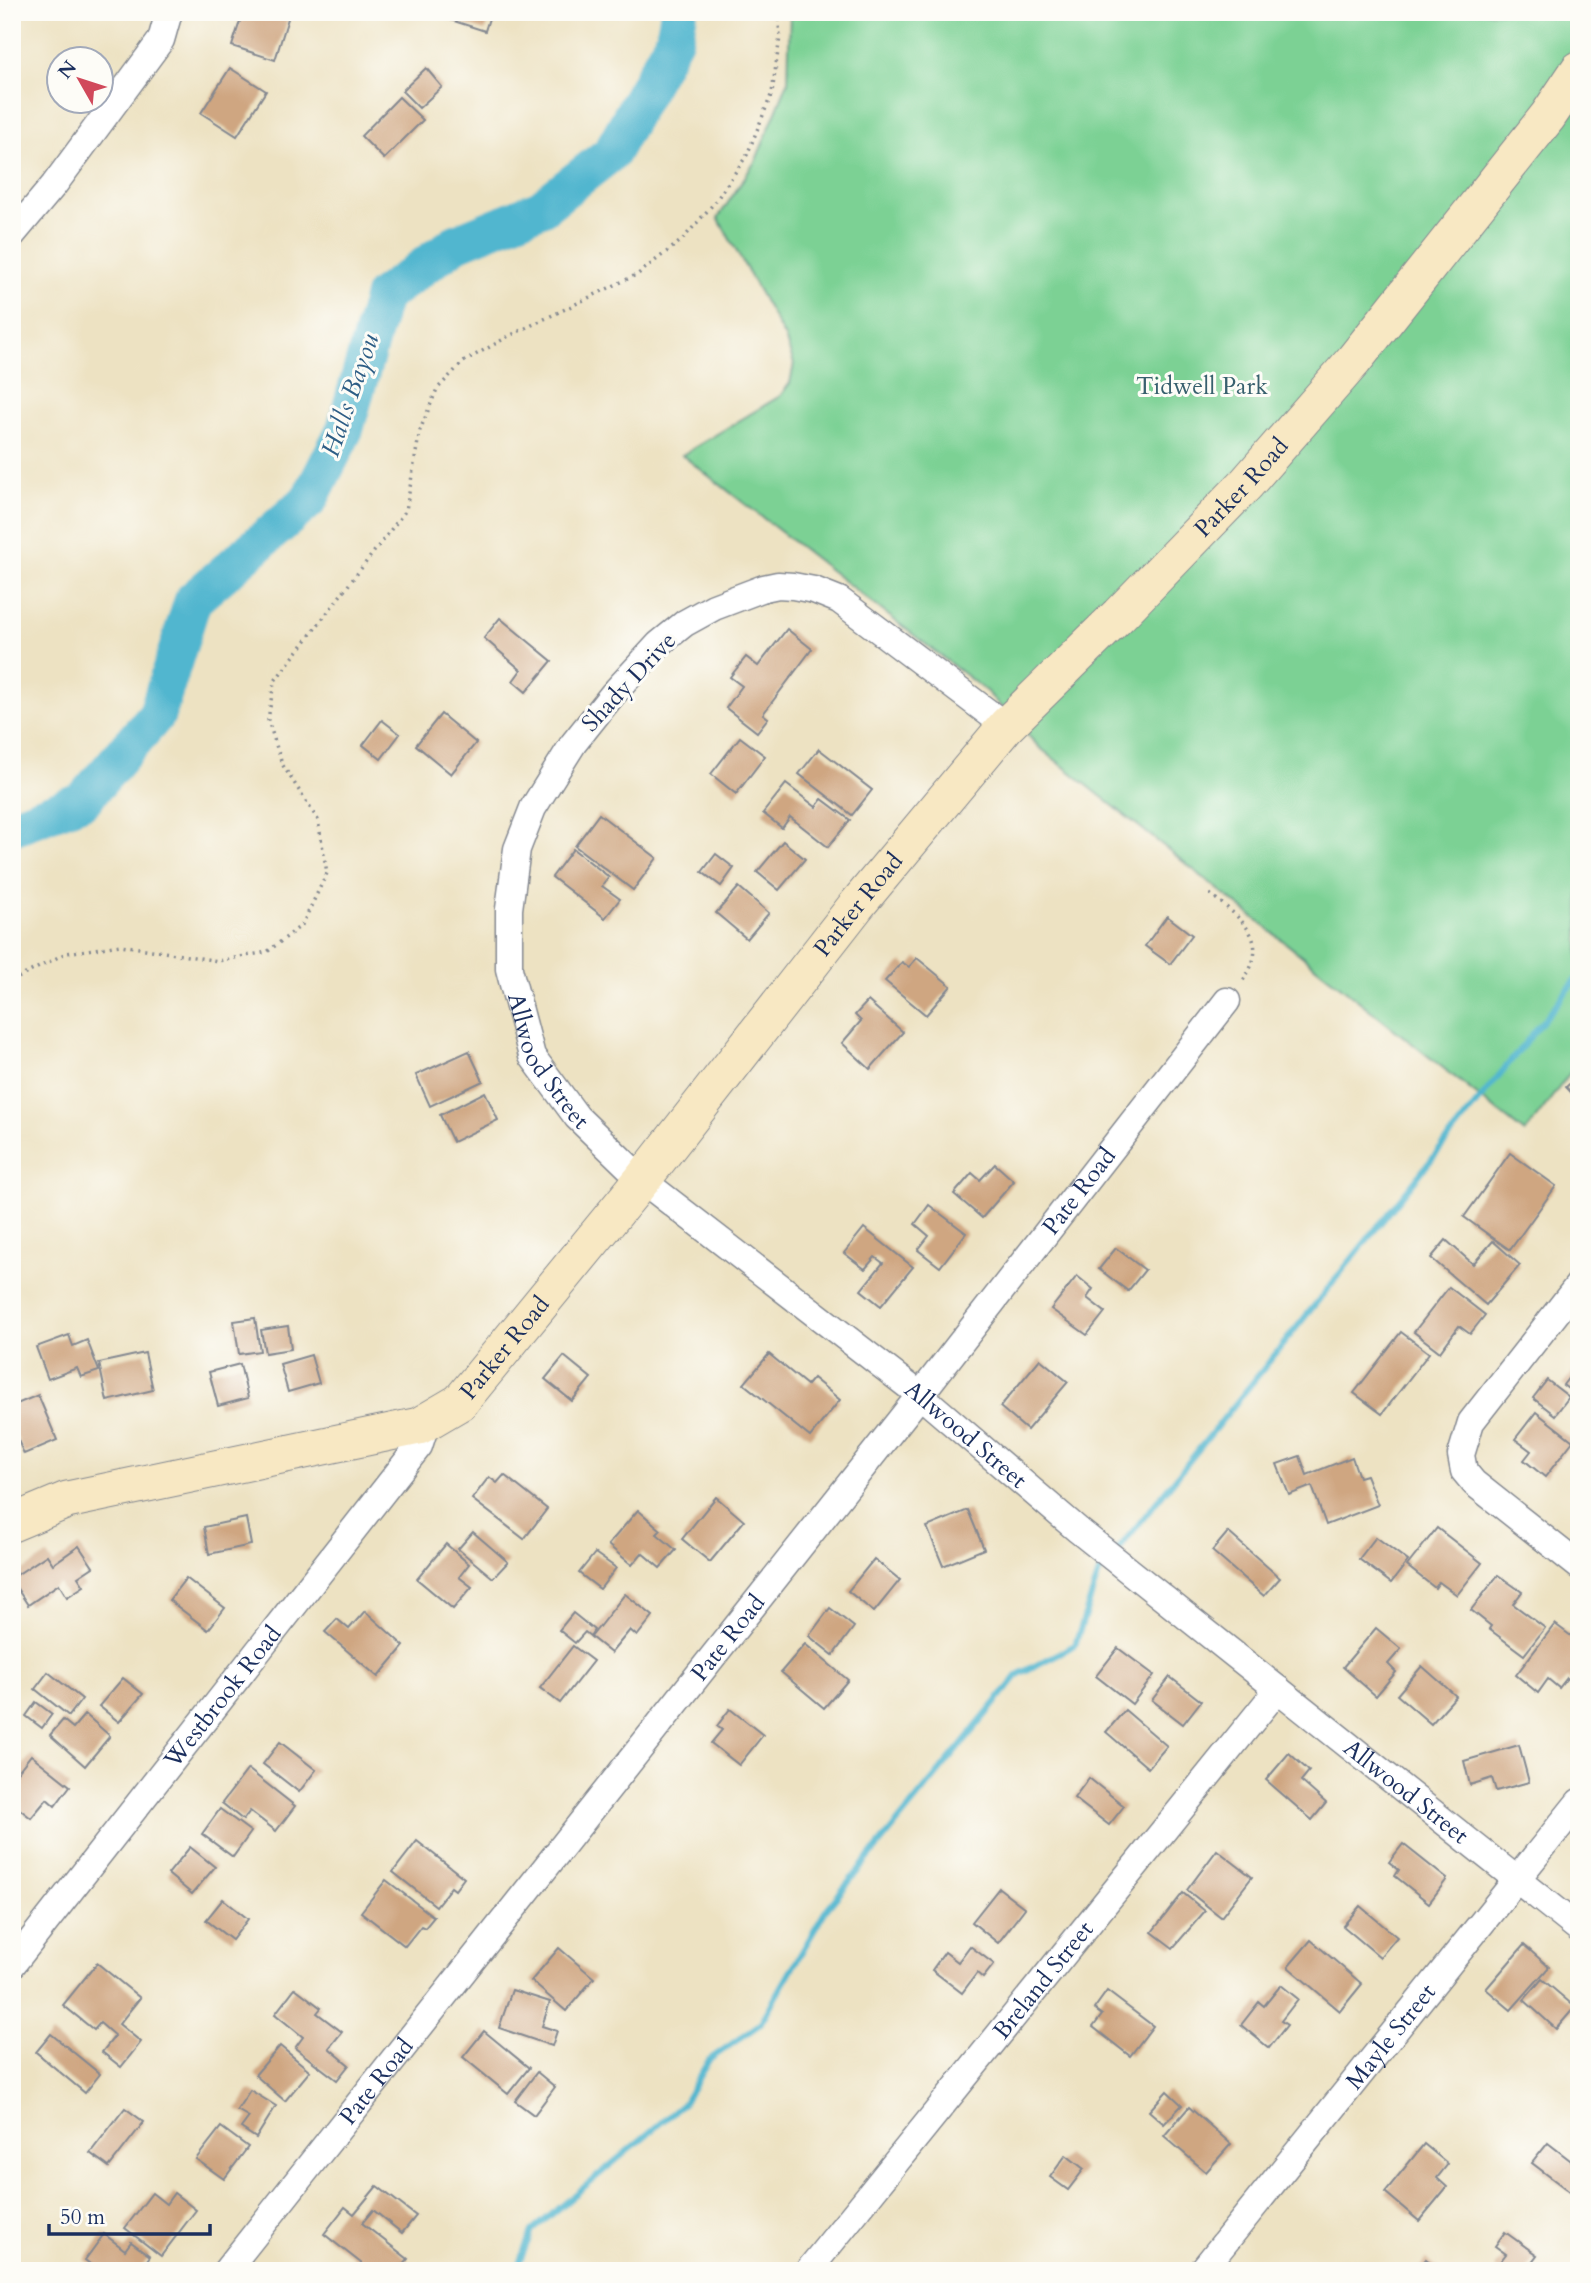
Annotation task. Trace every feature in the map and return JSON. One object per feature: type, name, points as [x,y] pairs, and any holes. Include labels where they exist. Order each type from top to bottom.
[{"type":"main road","name":"Parker Road","points":[[12,1523],[67,1500],[423,1435],[460,1402],[642,1180],[856,906],[1006,726],[1247,484],[1354,360],[1436,259],[1548,116],[1579,70]]},
{"type":"street","points":[[12,236],[54,185],[161,40],[169,12]]},
{"type":"street","name":"Shady Drive","points":[[517,849],[533,808],[573,744],[613,694],[659,644],[685,624],[715,607],[764,588],[793,586],[814,590],[839,600],[1006,726]]},
{"type":"street","name":"Allwood Street","points":[[517,849],[509,908],[509,969],[532,1056],[577,1117],[642,1180],[920,1395],[1078,1530],[1579,1929]]},
{"type":"street","name":"Pate Road","points":[[226,2271],[920,1395],[1227,1001]]},
{"type":"street","points":[[1579,1284],[1471,1422],[1461,1455],[1464,1471],[1474,1483],[1579,1566]]},
{"type":"street","name":"Westbrook Road","points":[[12,1965],[423,1435]]},
{"type":"street","name":"Breland Street","points":[[808,2271],[1278,1689]]},
{"type":"street","name":"Mayle Street","points":[[1202,2271],[1579,1802]]},
{"type":"path","points":[[12,981],[66,953],[121,945],[218,961],[267,951],[302,925],[327,873],[318,820],[282,764],[268,720],[274,682],[406,510],[420,430],[437,389],[463,362],[509,336],[638,274],[682,240],[715,202],[747,155],[772,93],[780,37],[778,12]]},
{"type":"path","points":[[1210,894],[1243,920],[1254,940],[1255,951],[1249,972],[1227,1001]]},
{"type":"green space","name":"Tidwell Park","points":[[790,12],[1579,12],[1579,1061],[1525,1133],[1039,747],[987,692],[682,455],[780,396],[790,383],[794,364],[785,338],[718,218],[756,160],[788,82]]},
{"type":"building","points":[[243,12],[290,12],[275,60],[232,46]]},
{"type":"building","points":[[482,12],[490,15],[485,31],[429,13]]},
{"type":"building","points":[[230,68],[266,91],[237,136],[201,113]]},
{"type":"building","points":[[426,68],[442,87],[419,108],[402,91]]},
{"type":"building","points":[[399,97],[423,120],[384,159],[361,136]]},
{"type":"building","points":[[500,618],[552,661],[526,692],[513,681],[521,670],[484,638]]},
{"type":"building","points":[[787,629],[812,649],[763,714],[768,718],[757,732],[726,708],[742,686],[730,677],[746,657],[758,666]]},
{"type":"building","points":[[441,714],[476,743],[451,774],[416,745]]},
{"type":"building","points":[[382,720],[400,734],[381,759],[363,745]]},
{"type":"building","points":[[740,737],[765,756],[736,794],[711,774]]},
{"type":"building","points":[[819,749],[872,790],[852,815],[799,774]]},
{"type":"building","points":[[786,784],[816,807],[822,799],[850,820],[828,847],[790,817],[782,828],[763,813]]},
{"type":"building","points":[[599,814],[657,858],[633,890],[575,846]]},
{"type":"building","points":[[783,841],[805,859],[779,890],[757,872]]},
{"type":"building","points":[[573,849],[609,877],[602,886],[620,899],[605,918],[552,877]]},
{"type":"building","points":[[716,854],[734,868],[721,886],[702,872]]},
{"type":"building","points":[[739,887],[769,913],[747,939],[716,913]]},
{"type":"building","points":[[1167,916],[1192,935],[1170,964],[1145,946]]},
{"type":"building","points":[[917,958],[951,986],[926,1015],[885,981],[902,962],[909,967]]},
{"type":"building","points":[[868,1001],[903,1032],[870,1069],[842,1043],[861,1021],[855,1015]]},
{"type":"building","points":[[469,1051],[483,1081],[430,1106],[416,1075]]},
{"type":"building","points":[[1579,1075],[1579,1101],[1566,1087]]},
{"type":"building","points":[[485,1092],[498,1120],[453,1142],[440,1115]]},
{"type":"building","points":[[1510,1153],[1556,1186],[1510,1250],[1464,1217]]},
{"type":"building","points":[[995,1164],[1014,1181],[982,1218],[954,1194],[972,1173],[980,1180]]},
{"type":"building","points":[[929,1205],[966,1233],[940,1267],[918,1250],[929,1236],[915,1224]]},
{"type":"building","points":[[864,1228],[913,1267],[881,1306],[861,1290],[883,1263],[875,1257],[865,1269],[844,1253]]},
{"type":"building","points":[[1446,1240],[1473,1264],[1493,1241],[1520,1265],[1486,1305],[1431,1258]]},
{"type":"building","points":[[1116,1248],[1145,1270],[1128,1291],[1099,1269]]},
{"type":"building","points":[[1077,1276],[1093,1289],[1087,1298],[1105,1312],[1087,1335],[1051,1309]]},
{"type":"building","points":[[1449,1287],[1485,1315],[1470,1334],[1459,1326],[1440,1352],[1414,1332]]},
{"type":"building","points":[[255,1318],[260,1351],[239,1354],[234,1321]]},
{"type":"building","points":[[288,1326],[291,1349],[265,1353],[261,1330]]},
{"type":"building","points":[[1401,1332],[1429,1353],[1382,1414],[1354,1393]]},
{"type":"building","points":[[69,1335],[73,1346],[87,1340],[99,1371],[81,1377],[77,1368],[48,1379],[36,1347]]},
{"type":"building","points":[[145,1353],[153,1390],[107,1401],[99,1363]]},
{"type":"building","points":[[769,1354],[807,1385],[813,1378],[840,1400],[810,1437],[744,1384]]},
{"type":"building","points":[[311,1355],[319,1383],[288,1392],[280,1364]]},
{"type":"building","points":[[564,1356],[591,1378],[572,1401],[545,1379]]},
{"type":"building","points":[[1040,1359],[1068,1382],[1027,1430],[1000,1407]]},
{"type":"building","points":[[240,1364],[248,1398],[218,1406],[209,1372]]},
{"type":"building","points":[[1579,1364],[1579,1397],[1563,1385]]},
{"type":"building","points":[[1547,1380],[1569,1397],[1555,1415],[1533,1398]]},
{"type":"building","points":[[38,1395],[57,1440],[24,1454],[12,1427],[12,1406]]},
{"type":"building","points":[[1536,1412],[1573,1441],[1545,1477],[1524,1460],[1531,1451],[1515,1439]]},
{"type":"building","points":[[1300,1456],[1307,1475],[1352,1457],[1359,1477],[1366,1475],[1378,1505],[1326,1525],[1312,1486],[1289,1495],[1277,1464]]},
{"type":"building","points":[[504,1475],[547,1509],[524,1539],[472,1499],[489,1477],[497,1483]]},
{"type":"building","points":[[716,1497],[744,1521],[710,1562],[682,1539]]},
{"type":"building","points":[[638,1510],[661,1530],[657,1534],[676,1550],[660,1568],[642,1553],[632,1565],[608,1545]]},
{"type":"building","points":[[968,1510],[984,1549],[943,1566],[927,1527]]},
{"type":"building","points":[[246,1518],[251,1545],[209,1554],[204,1527]]},
{"type":"building","points":[[1437,1528],[1482,1563],[1457,1595],[1439,1582],[1435,1588],[1407,1566]]},
{"type":"building","points":[[473,1532],[508,1562],[493,1578],[458,1549]]},
{"type":"building","points":[[1228,1532],[1280,1578],[1264,1596],[1212,1551]]},
{"type":"building","points":[[1376,1537],[1408,1561],[1391,1583],[1359,1559]]},
{"type":"building","points":[[446,1544],[469,1564],[459,1577],[472,1587],[453,1609],[417,1579]]},
{"type":"building","points":[[79,1546],[93,1567],[78,1577],[84,1586],[67,1597],[59,1584],[28,1605],[12,1578],[47,1555],[53,1564]]},
{"type":"building","points":[[595,1553],[616,1568],[600,1589],[579,1573]]},
{"type":"building","points":[[874,1559],[900,1580],[874,1612],[848,1591]]},
{"type":"building","points":[[1498,1575],[1522,1592],[1513,1604],[1545,1628],[1524,1655],[1489,1629],[1491,1626],[1471,1610]]},
{"type":"building","points":[[186,1578],[225,1608],[208,1630],[169,1600]]},
{"type":"building","points":[[625,1594],[653,1616],[637,1636],[630,1630],[611,1653],[591,1637]]},
{"type":"building","points":[[830,1608],[854,1627],[833,1655],[809,1636]]},
{"type":"building","points":[[365,1611],[404,1646],[378,1677],[325,1632],[337,1619],[349,1629]]},
{"type":"building","points":[[573,1613],[594,1630],[590,1636],[585,1632],[575,1643],[559,1630]]},
{"type":"building","points":[[1555,1624],[1579,1642],[1579,1687],[1567,1678],[1559,1688],[1548,1679],[1538,1693],[1516,1675]]},
{"type":"building","points":[[1376,1628],[1401,1649],[1388,1664],[1396,1672],[1376,1696],[1343,1667]]},
{"type":"building","points":[[805,1644],[848,1680],[824,1708],[781,1672]]},
{"type":"building","points":[[573,1646],[593,1661],[560,1703],[540,1688]]},
{"type":"building","points":[[1118,1648],[1154,1675],[1132,1704],[1096,1676]]},
{"type":"building","points":[[1422,1666],[1456,1696],[1431,1724],[1397,1695]]},
{"type":"building","points":[[48,1672],[82,1699],[69,1716],[35,1689]]},
{"type":"building","points":[[1170,1677],[1201,1701],[1183,1724],[1152,1700]]},
{"type":"building","points":[[123,1678],[143,1694],[119,1722],[99,1706]]},
{"type":"building","points":[[36,1702],[52,1714],[42,1728],[26,1716]]},
{"type":"building","points":[[730,1709],[763,1735],[739,1765],[711,1743],[722,1730],[717,1726]]},
{"type":"building","points":[[1125,1710],[1167,1746],[1148,1768],[1106,1732]]},
{"type":"building","points":[[85,1714],[110,1736],[85,1766],[50,1735],[63,1720],[73,1728]]},
{"type":"building","points":[[280,1742],[316,1770],[299,1792],[263,1764]]},
{"type":"building","points":[[1519,1745],[1529,1782],[1496,1791],[1492,1778],[1470,1785],[1464,1761]]},
{"type":"building","points":[[1289,1753],[1309,1771],[1301,1781],[1326,1803],[1312,1820],[1266,1780]]},
{"type":"building","points":[[31,1755],[70,1786],[55,1806],[47,1799],[31,1818],[12,1803],[12,1779]]},
{"type":"building","points":[[248,1769],[295,1806],[276,1831],[250,1811],[243,1820],[222,1803]]},
{"type":"building","points":[[1089,1778],[1124,1806],[1109,1825],[1074,1798]]},
{"type":"building","points":[[220,1809],[251,1832],[233,1857],[202,1834]]},
{"type":"building","points":[[417,1841],[464,1878],[455,1890],[451,1887],[436,1906],[393,1872]]},
{"type":"building","points":[[1403,1844],[1447,1879],[1429,1903],[1395,1876],[1399,1870],[1389,1862]]},
{"type":"building","points":[[190,1847],[215,1867],[192,1894],[168,1874]]},
{"type":"building","points":[[1217,1850],[1252,1877],[1221,1917],[1187,1890]]},
{"type":"building","points":[[386,1880],[434,1917],[425,1928],[421,1926],[405,1946],[361,1912]]},
{"type":"building","points":[[999,1888],[1025,1908],[998,1943],[972,1922]]},
{"type":"building","points":[[1183,1893],[1205,1911],[1173,1948],[1152,1932]]},
{"type":"building","points":[[223,1899],[248,1919],[232,1940],[206,1920]]},
{"type":"building","points":[[1360,1906],[1397,1937],[1380,1957],[1343,1926]]},
{"type":"building","points":[[1311,1940],[1362,1984],[1340,2011],[1288,1967]]},
{"type":"building","points":[[1524,1945],[1549,1967],[1511,2010],[1486,1989]]},
{"type":"building","points":[[970,1946],[994,1964],[983,1978],[977,1973],[962,1993],[932,1970],[945,1952],[958,1962]]},
{"type":"building","points":[[559,1948],[594,1978],[566,2011],[531,1981]]},
{"type":"building","points":[[97,1963],[140,1998],[119,2024],[141,2042],[121,2067],[102,2052],[115,2036],[100,2023],[94,2030],[63,2005]]},
{"type":"building","points":[[1542,1979],[1575,2007],[1556,2029],[1524,2000]]},
{"type":"building","points":[[1281,1985],[1298,1999],[1281,2021],[1287,2025],[1269,2048],[1241,2025],[1259,2002],[1264,2006]]},
{"type":"building","points":[[295,1988],[321,2008],[317,2013],[342,2032],[329,2048],[349,2065],[337,2080],[295,2048],[303,2037],[275,2014]]},
{"type":"building","points":[[512,1990],[550,2002],[542,2026],[557,2031],[552,2046],[499,2028]]},
{"type":"building","points":[[1107,1991],[1153,2026],[1130,2056],[1093,2027],[1102,2015],[1094,2009]]},
{"type":"building","points":[[484,2031],[529,2068],[508,2094],[463,2057]]},
{"type":"building","points":[[51,2034],[100,2074],[85,2093],[36,2052]]},
{"type":"building","points":[[280,2046],[310,2071],[285,2101],[255,2075]]},
{"type":"building","points":[[537,2072],[555,2087],[534,2115],[515,2101]]},
{"type":"building","points":[[250,2090],[276,2106],[256,2138],[241,2128],[249,2117],[237,2110]]},
{"type":"building","points":[[1167,2091],[1182,2105],[1164,2124],[1149,2111]]},
{"type":"building","points":[[1189,2107],[1231,2144],[1206,2172],[1164,2136]]},
{"type":"building","points":[[125,2108],[144,2122],[109,2167],[90,2153]]},
{"type":"building","points":[[221,2127],[248,2147],[224,2179],[196,2159]]},
{"type":"building","points":[[1548,2143],[1579,2167],[1579,2199],[1532,2163]]},
{"type":"building","points":[[1424,2144],[1448,2164],[1437,2178],[1447,2187],[1419,2221],[1385,2192]]},
{"type":"building","points":[[1066,2155],[1084,2169],[1068,2190],[1050,2177]]},
{"type":"building","points":[[377,2186],[416,2216],[402,2233],[373,2210],[362,2223],[408,2259],[398,2271],[371,2271],[324,2234],[345,2207],[354,2214]]},
{"type":"building","points":[[152,2193],[166,2204],[174,2193],[196,2210],[161,2256],[125,2228]]},
{"type":"building","points":[[1505,2232],[1537,2255],[1525,2271],[1498,2271],[1495,2268],[1506,2254],[1495,2246]]},
{"type":"building","points":[[104,2234],[125,2250],[131,2242],[150,2256],[139,2271],[99,2271],[85,2260]]},
{"type":"building","points":[[1426,2259],[1441,2271],[1417,2271]]},
{"type":"waterway","name":"Halls Bayou","points":[[12,827],[83,800],[157,714],[193,600],[309,500],[345,429],[383,296],[456,243],[541,208],[611,153],[674,39],[679,12]]},
{"type":"waterway","points":[[1117,1551],[1579,976]]},
{"type":"waterway","points":[[516,2271],[532,2231],[683,2104],[709,2060],[760,2024],[826,1910],[1019,1674],[1075,1645],[1099,1573],[1108,1562]]}]
